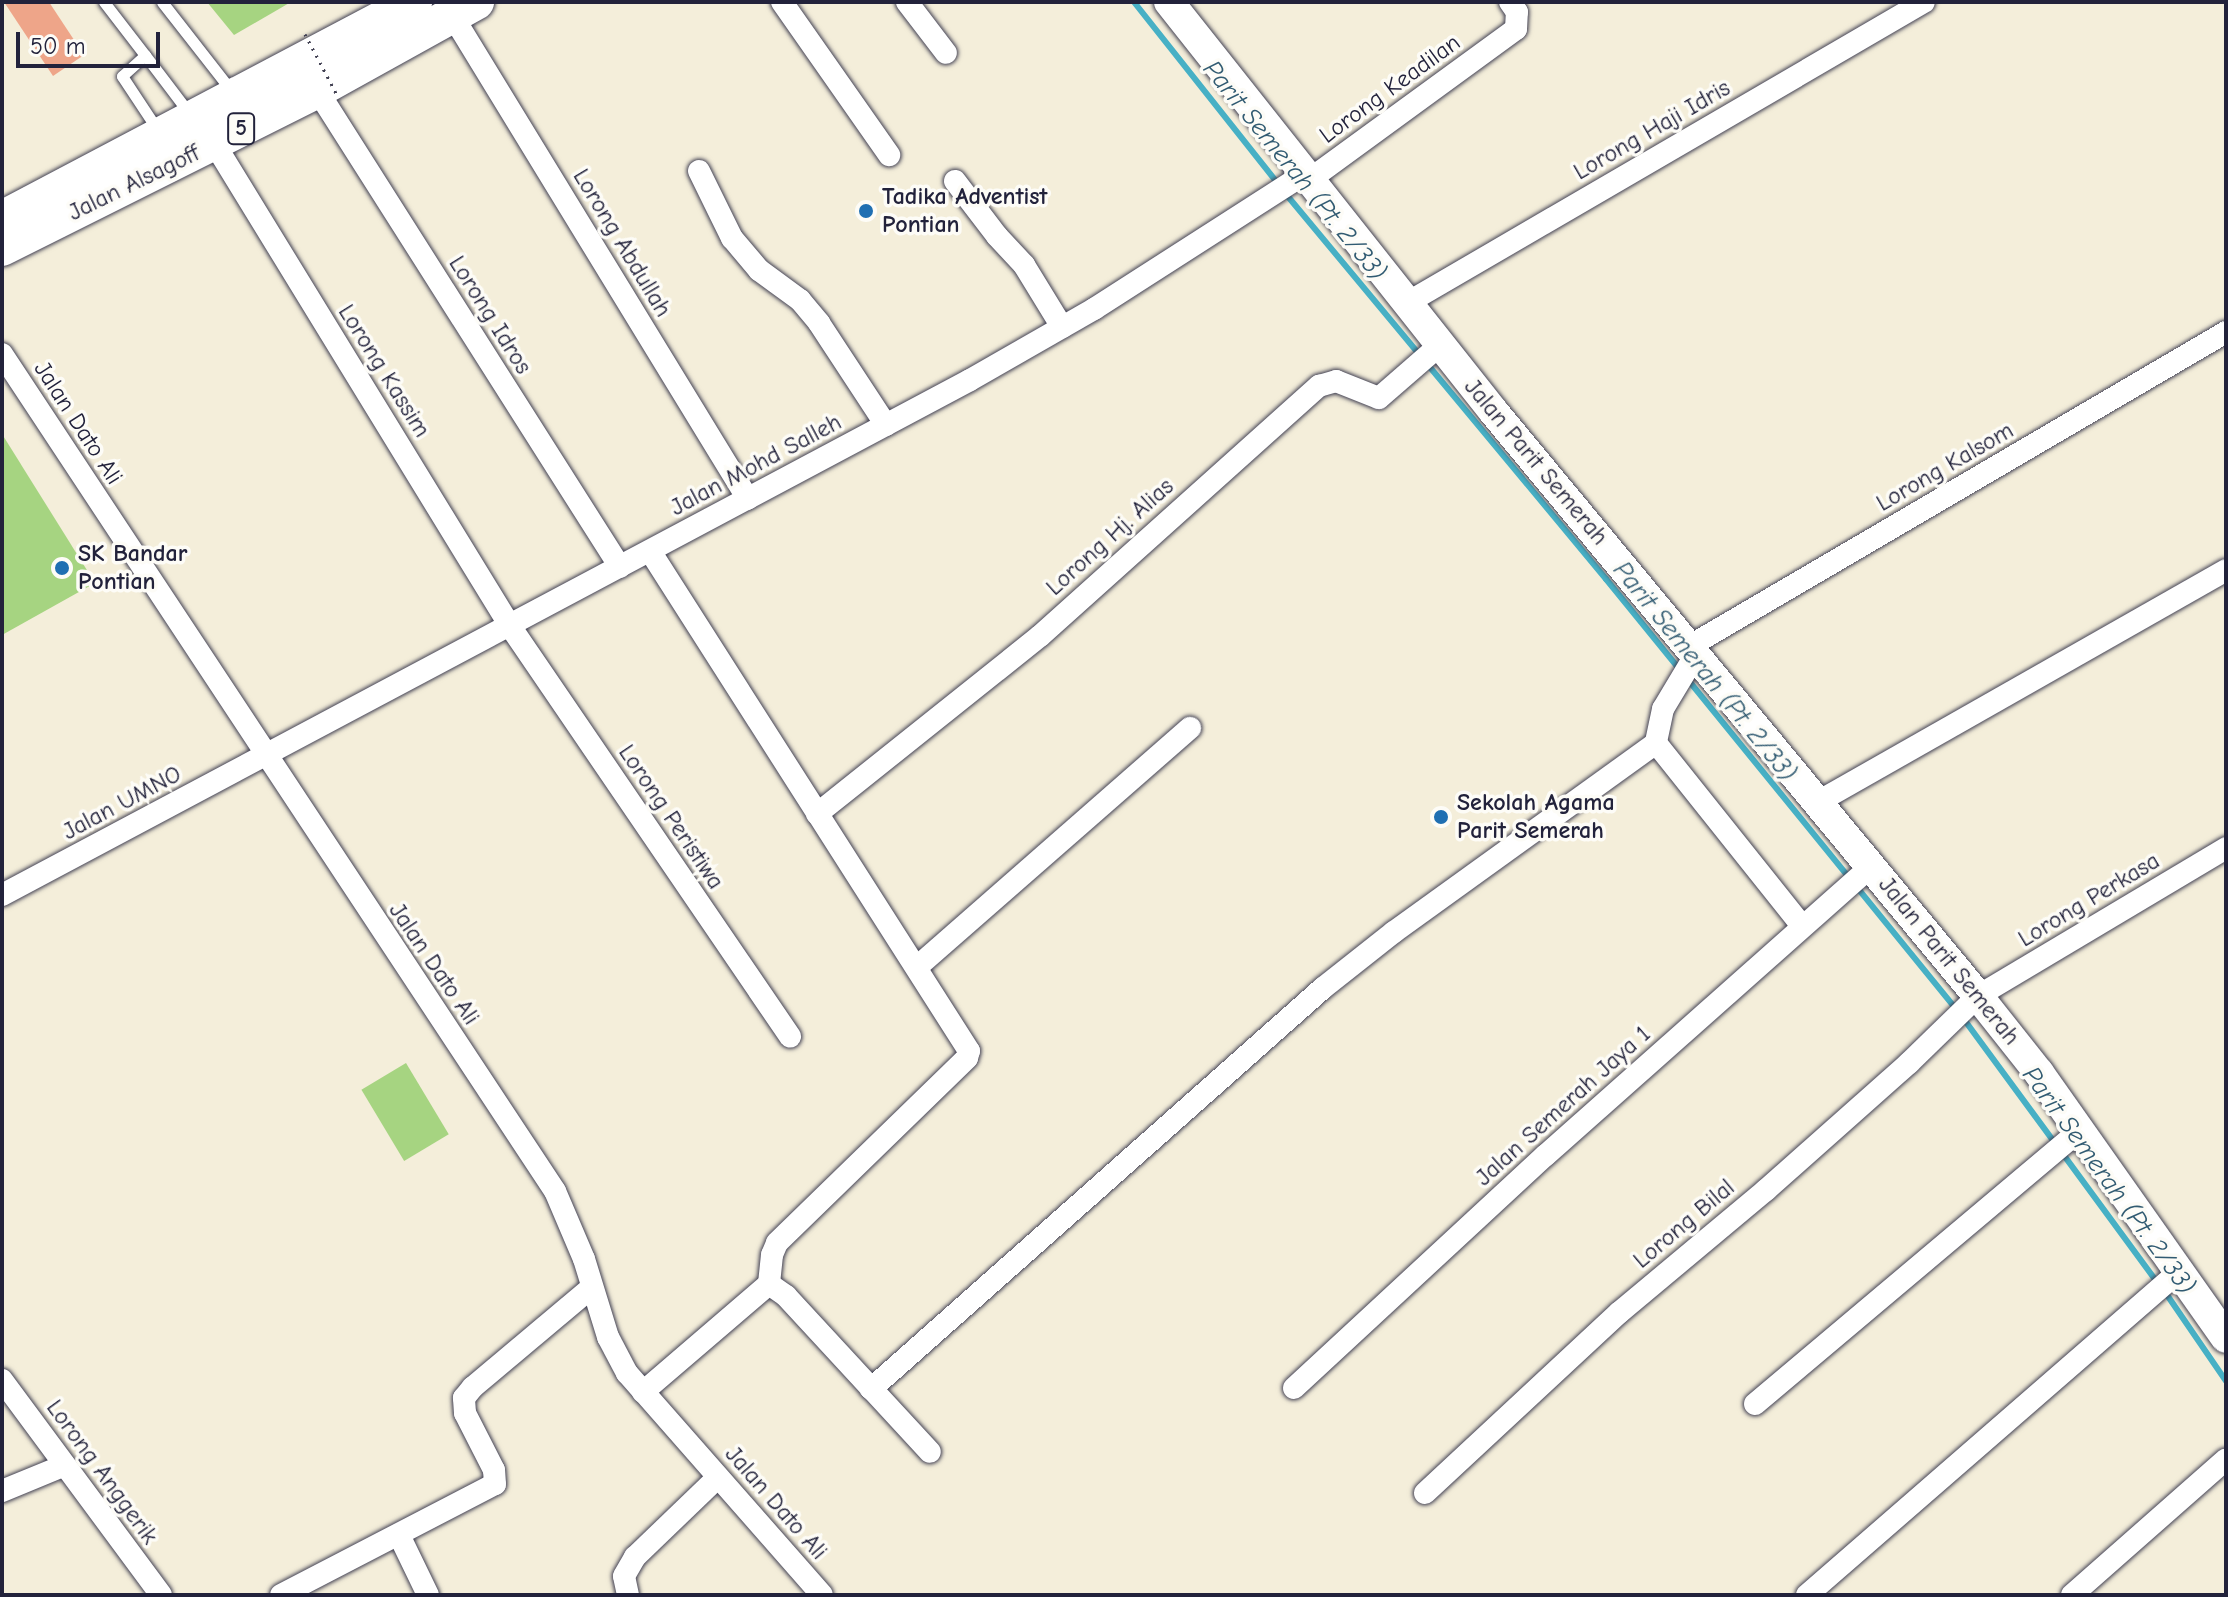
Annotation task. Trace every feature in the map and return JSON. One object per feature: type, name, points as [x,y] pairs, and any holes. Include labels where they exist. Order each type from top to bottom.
[{"type":"highway","name":"Jalan Alsagoff","points":[[2,248],[204,131],[237,97],[414,2]]},
{"type":"highway","name":"Jalan Alsagoff","points":[[6,209],[161,136],[204,131],[327,92],[464,9]]},
{"type":"main road","name":"Jalan Parit Semerah","points":[[1169,2],[1301,179],[1407,303],[1434,352],[1693,650],[1975,999],[2066,1142],[2167,1281],[2225,1333]]},
{"type":"street","points":[[782,2],[889,155]]},
{"type":"street","points":[[907,2],[946,53]]},
{"type":"street","name":"Lorong Keadilan","points":[[1301,179],[1516,29],[1517,12],[1510,2]]},
{"type":"street","name":"Lorong Haji Idris","points":[[1407,303],[1924,2]]},
{"type":"street","name":"Lorong Abdullah","points":[[464,9],[748,499]]},
{"type":"street","name":"Lorong Idros","points":[[327,92],[620,567]]},
{"type":"street","name":"Lorong Kassim","points":[[204,131],[510,626]]},
{"type":"street","points":[[699,171],[732,238],[759,270],[800,300],[819,323],[886,425]]},
{"type":"street","name":"Jalan Mohd Salleh","points":[[266,757],[886,425],[1062,327],[1301,179]]},
{"type":"street","points":[[955,181],[997,236],[1024,265],[1062,327]]},
{"type":"street","name":"Lorong Kalsom","points":[[1693,650],[2226,332]]},
{"type":"street","name":"Lorong Hj. Alias","points":[[817,814],[1040,636],[1319,386],[1336,381],[1364,395],[1379,398],[1434,352]]},
{"type":"street","name":"Jalan Dato Ali","points":[[2,354],[555,1191],[584,1259],[608,1337],[627,1373],[822,1595]]},
{"type":"street","points":[[643,1392],[769,1284],[772,1255],[777,1243],[969,1055],[917,967],[650,551]]},
{"type":"street","points":[[1818,802],[2226,570]]},
{"type":"street","name":"Lorong Peristiwa","points":[[510,626],[790,1037]]},
{"type":"street","points":[[871,1389],[1323,988],[1394,932],[1656,743],[1663,709],[1693,650]]},
{"type":"street","points":[[917,967],[1190,728]]},
{"type":"street","points":[[1656,743],[1802,926]]},
{"type":"street","name":"Jalan UMNO","points":[[2,895],[266,757]]},
{"type":"street","name":"Lorong Perkasa","points":[[1975,999],[2226,848]]},
{"type":"street","name":"Jalan Semerah Jaya 1","points":[[1294,1388],[1802,926],[1843,895],[1868,870]]},
{"type":"street","name":"Lorong Bilal","points":[[1425,1493],[1620,1312],[1766,1190],[1975,999]]},
{"type":"street","points":[[1755,1404],[2066,1142]]},
{"type":"street","points":[[1807,1595],[2167,1281]]},
{"type":"street","points":[[769,1284],[786,1296],[930,1452]]},
{"type":"street","points":[[281,1595],[495,1484],[494,1470],[465,1413],[464,1398],[473,1387],[591,1288]]},
{"type":"street","name":"Lorong Anggerik","points":[[2,1380],[161,1595]]},
{"type":"street","points":[[2072,1595],[2226,1459]]},
{"type":"street","points":[[2,1491],[65,1465]]},
{"type":"street","points":[[628,1595],[624,1576],[635,1557],[718,1477]]},
{"type":"street","points":[[399,1535],[428,1595]]},
{"type":"lane","points":[[104,2],[204,131]]},
{"type":"lane","points":[[162,2],[237,97]]},
{"type":"lane","points":[[145,55],[122,76],[161,136]]},
{"type":"path","points":[[305,34],[327,92]]},
{"type":"green space","points":[[207,2],[291,2],[234,35]]},
{"type":"green space","points":[[2,434],[95,583],[2,635]]},
{"type":"green space","points":[[406,1063],[449,1134],[404,1161],[361,1090]]},
{"type":"building","points":[[4,2],[49,2],[84,55],[53,76]]},
{"type":"waterway","name":"Parit Semerah (Pt. 2/33)","points":[[1134,2],[1278,184]]},
{"type":"waterway","name":"Parit Semerah (Pt. 2/33)","points":[[1285,193],[1606,579],[1956,1009]]},
{"type":"waterway","name":"Parit Semerah (Pt. 2/33)","points":[[1963,1018],[2158,1283]]},
{"type":"waterway","name":"Parit Semerah (Pt. 2/33)","points":[[2165,1292],[2226,1381]]},
{"type":"place","name":"Tadika Adventist Pontian","points":[[866,211]]},
{"type":"place","name":"SK Bandar Pontian","points":[[62,568]]},
{"type":"place","name":"Sekolah Agama Parit Semerah","points":[[1441,817]]}]
